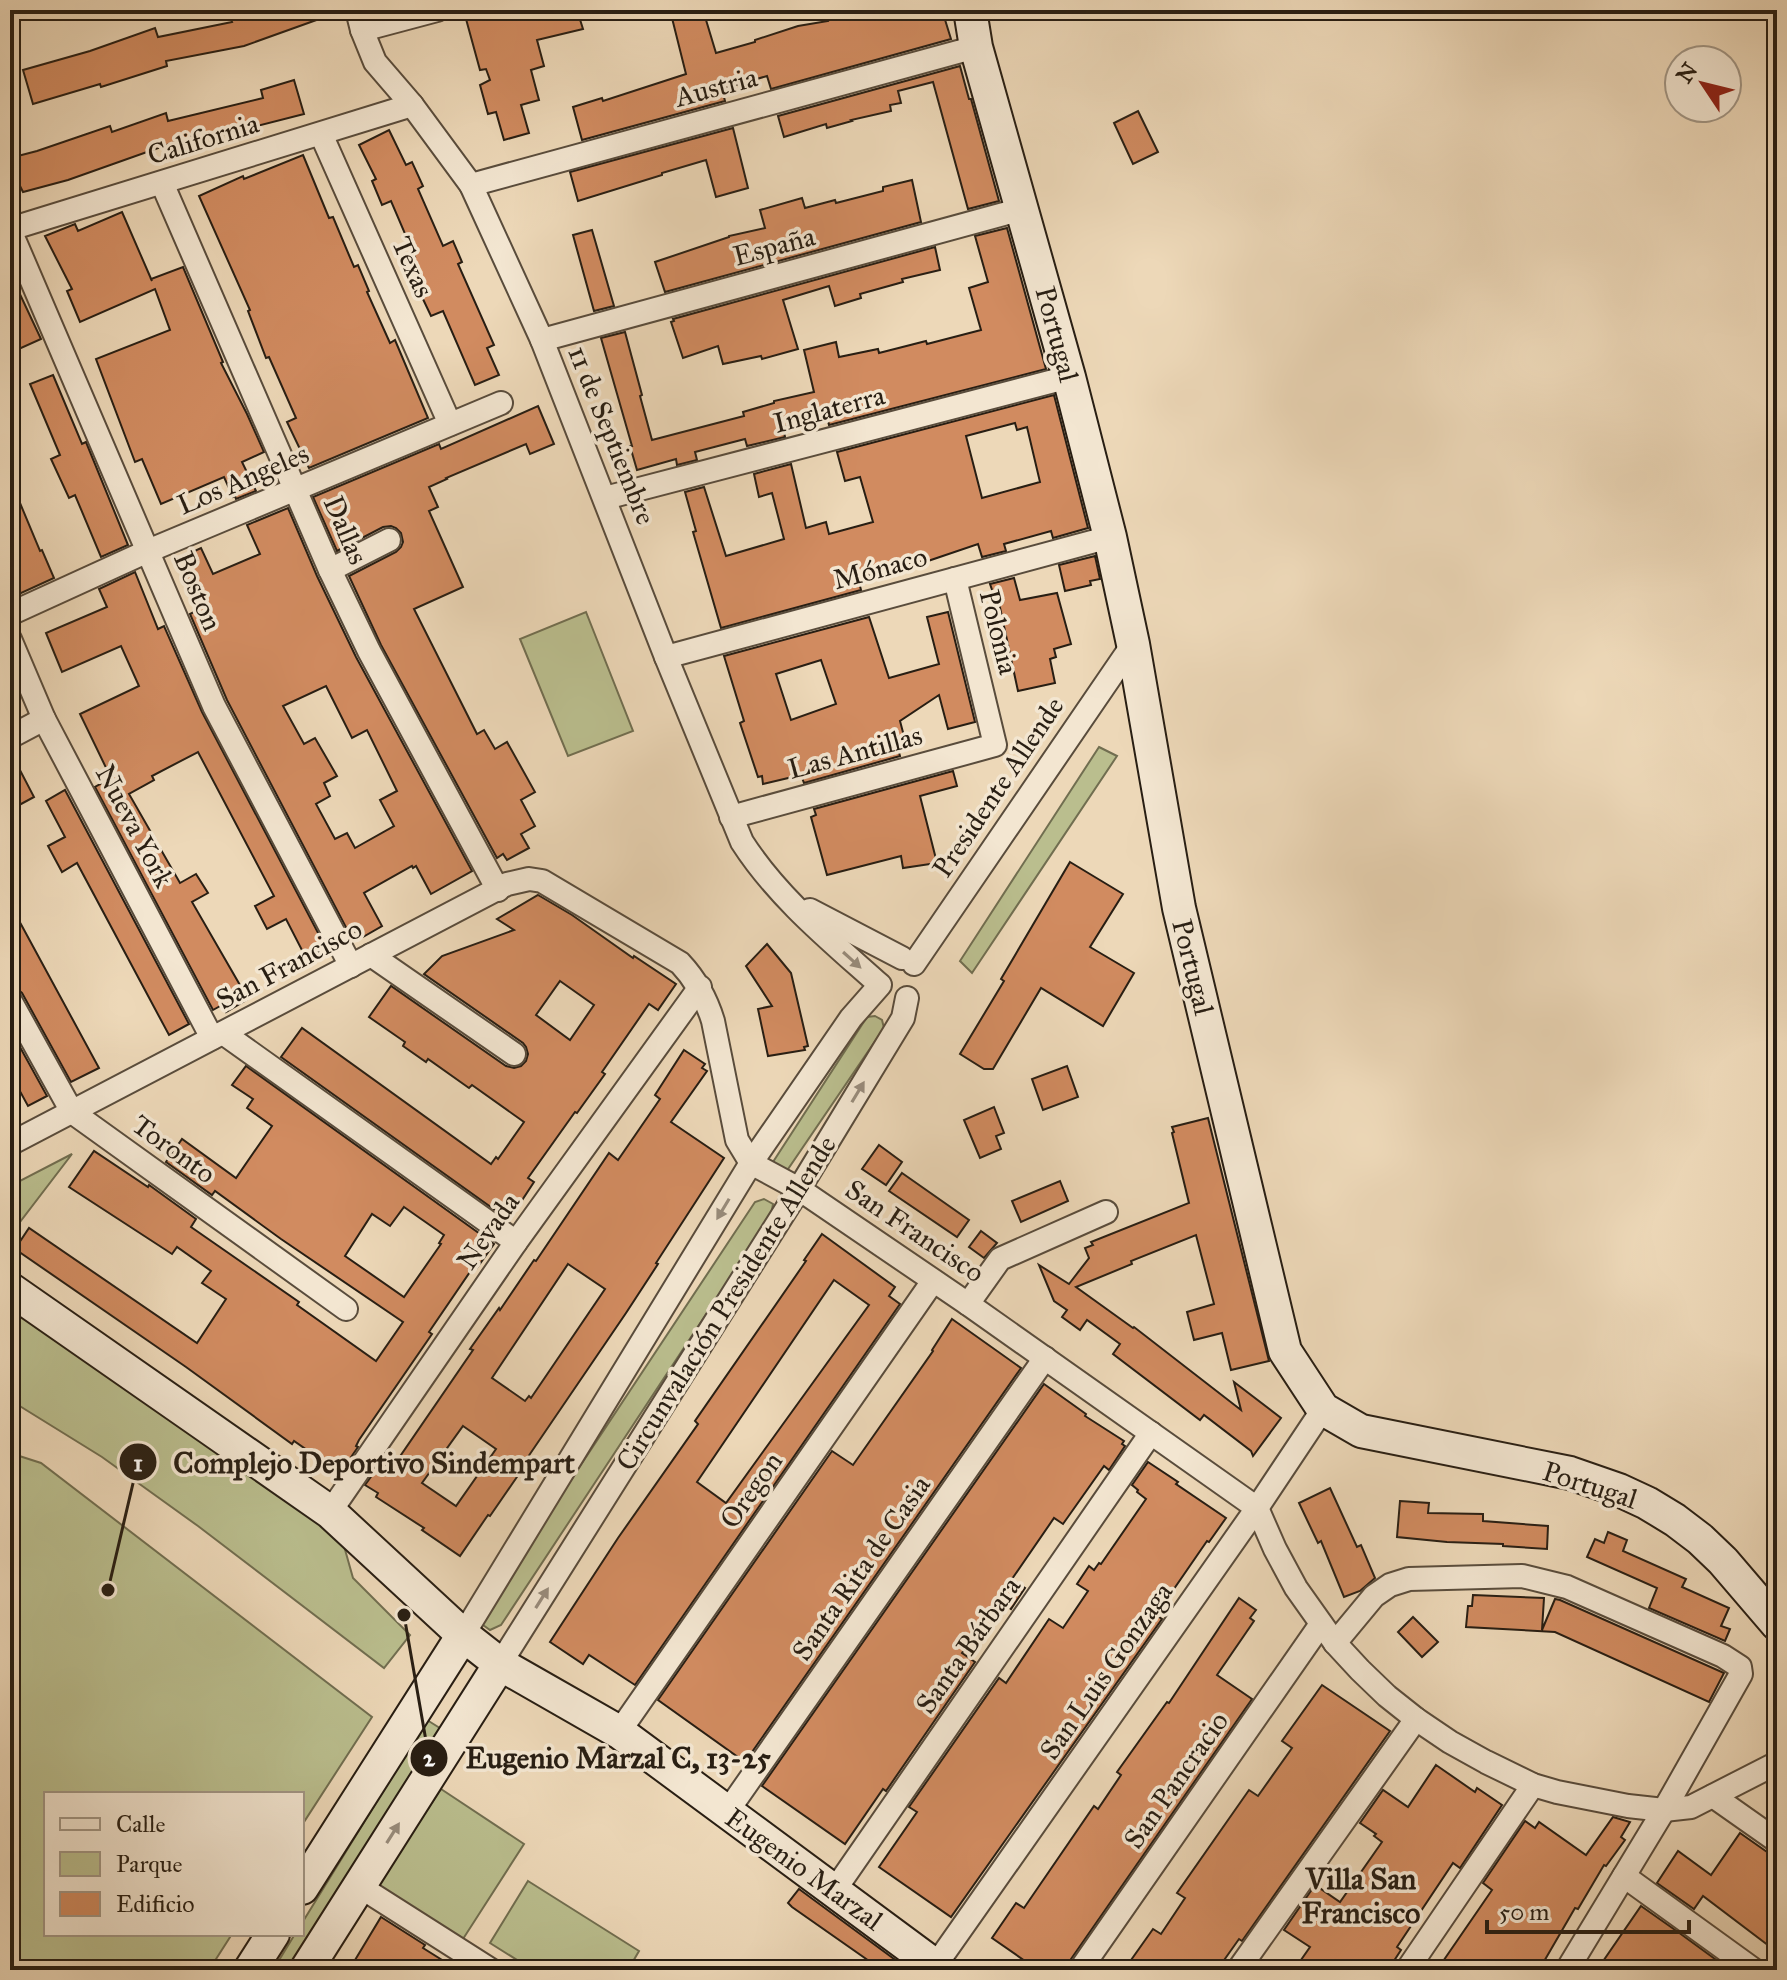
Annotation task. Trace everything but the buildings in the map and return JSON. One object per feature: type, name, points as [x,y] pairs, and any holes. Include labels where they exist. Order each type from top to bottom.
[{"type":"main road","name":"Portugal","points":[[970,10],[976,47],[1069,377],[1110,537],[1133,644],[1179,908],[1285,1351],[1323,1409],[1361,1431],[1570,1473],[1633,1496],[1675,1520],[1700,1539],[1777,1624]]},
{"type":"main road","name":"Eugenio Marzal","points":[[10,1289],[330,1512],[463,1635],[500,1664],[619,1732],[938,1968]]},
{"type":"main road","name":"Circunvalación Presidente Allende","points":[[304,1885],[463,1635]]},
{"type":"main road","name":"Circunvalación Presidente Allende","points":[[306,1970],[500,1664]]},
{"type":"main road","points":[[250,1970],[272,1936]]},
{"type":"street","points":[[360,20],[437,10]]},
{"type":"street","name":"11 de Septiembre","points":[[360,20],[375,62],[412,105],[471,185],[542,340],[742,842],[784,896],[880,985]]},
{"type":"street","name":"Austria","points":[[471,185],[976,47]]},
{"type":"street","name":"California","points":[[10,230],[412,105]]},
{"type":"street","name":"Texas","points":[[321,134],[450,424]]},
{"type":"street","name":"Dallas","points":[[162,183],[330,570],[369,651],[498,890]]},
{"type":"street","name":"España","points":[[542,340],[1022,209]]},
{"type":"street","name":"Boston","points":[[10,230],[214,706],[351,966]]},
{"type":"street","name":"Inglaterra","points":[[605,498],[1069,377]]},
{"type":"street","name":"Los Angeles","points":[[10,614],[148,551],[501,403]]},
{"type":"street","name":"Mónaco","points":[[666,657],[1110,537]]},
{"type":"street","points":[[330,570],[389,540]]},
{"type":"street","name":"Polonia","points":[[955,579],[995,745]]},
{"type":"street","name":"Nueva York","points":[[10,639],[44,719],[218,1035],[516,1242]]},
{"type":"street","name":"Presidente Allende","points":[[908,961],[1133,644]]},
{"type":"street","points":[[10,737],[44,719]]},
{"type":"street","name":"Las Antillas","points":[[731,817],[995,745]]},
{"type":"street","name":"San Francisco","points":[[10,1144],[498,890],[518,881],[542,881],[680,963],[700,987],[713,1021],[737,1140],[751,1163],[799,1189],[968,1304],[1257,1508]]},
{"type":"street","name":"11 de Septiembre","points":[[784,896],[908,961]]},
{"type":"street","points":[[371,955],[514,1054]]},
{"type":"street","name":"Circunvalación Presidente Allende","points":[[463,1635],[751,1163],[851,1018],[880,985],[880,971],[884,965],[889,961],[908,961],[920,976],[913,994],[907,998],[903,1018],[500,1664]]},
{"type":"street","points":[[880,985],[894,999],[907,998]]},
{"type":"street","name":"Nevada","points":[[330,1512],[516,1242],[700,987]]},
{"type":"street","name":"Toronto","points":[[10,1000],[72,1112],[346,1309]]},
{"type":"street","points":[[968,1304],[1000,1259],[1106,1212]]},
{"type":"street","name":"Oregon","points":[[619,1732],[933,1281]]},
{"type":"street","name":"Santa Rita de Casia","points":[[727,1812],[1045,1358]]},
{"type":"street","name":"San Luis Gonzaga","points":[[938,1968],[1323,1409]]},
{"type":"street","name":"Santa Bárbara","points":[[834,1891],[1151,1433]]},
{"type":"street","points":[[1257,1508],[1296,1588],[1335,1643],[1378,1687],[1450,1742],[1533,1785],[1593,1800],[1664,1810],[1691,1807],[1777,1763]]},
{"type":"street","points":[[1335,1643],[1374,1596],[1390,1585],[1409,1579],[1522,1576],[1567,1587],[1723,1656],[1740,1667],[1741,1674],[1664,1810],[1567,1970]]},
{"type":"street","name":"San Pancracio","points":[[1080,1970],[1321,1624]]},
{"type":"street","points":[[1238,1970],[1416,1719]]},
{"type":"street","points":[[1407,1970],[1533,1785]]},
{"type":"street","points":[[1713,1796],[1777,1841]]},
{"type":"street","points":[[1624,1876],[1754,1970]]},
{"type":"street","points":[[359,1886],[491,1970]]},
{"type":"green space","points":[[586,612],[633,731],[568,756],[520,639]]},
{"type":"green space","points":[[1099,747],[1117,756],[972,973],[960,961]]},
{"type":"green space","points":[[875,1016],[882,1020],[884,1028],[786,1172],[773,1162],[867,1017]]},
{"type":"green space","points":[[72,1154],[10,1235],[10,1186]]},
{"type":"green space","points":[[764,1199],[773,1204],[771,1216],[501,1625],[490,1630],[483,1625],[482,1614],[755,1202]]},
{"type":"green space","points":[[10,1309],[320,1524],[344,1546],[353,1578],[410,1635],[384,1668],[102,1457],[10,1400]]},
{"type":"green space","points":[[10,1453],[41,1463],[372,1717],[304,1822],[304,1792],[44,1792],[44,1936],[231,1936],[209,1970],[10,1970]]},
{"type":"green space","points":[[427,1720],[443,1730],[292,1970],[273,1970],[294,1936],[304,1936],[304,1920]]},
{"type":"green space","points":[[441,1789],[524,1844],[463,1939],[377,1886]]},
{"type":"green space","points":[[528,1881],[639,1951],[628,1970],[533,1970],[490,1943]]},
{"type":"place","name":"Complejo Deportivo Sindempart","points":[[108,1590]]},
{"type":"place","name":"Eugenio Marzal C, 13-25","points":[[404,1615]]},
{"type":"district","name":"Villa San Francisco","points":[[1361,1896]]}]
